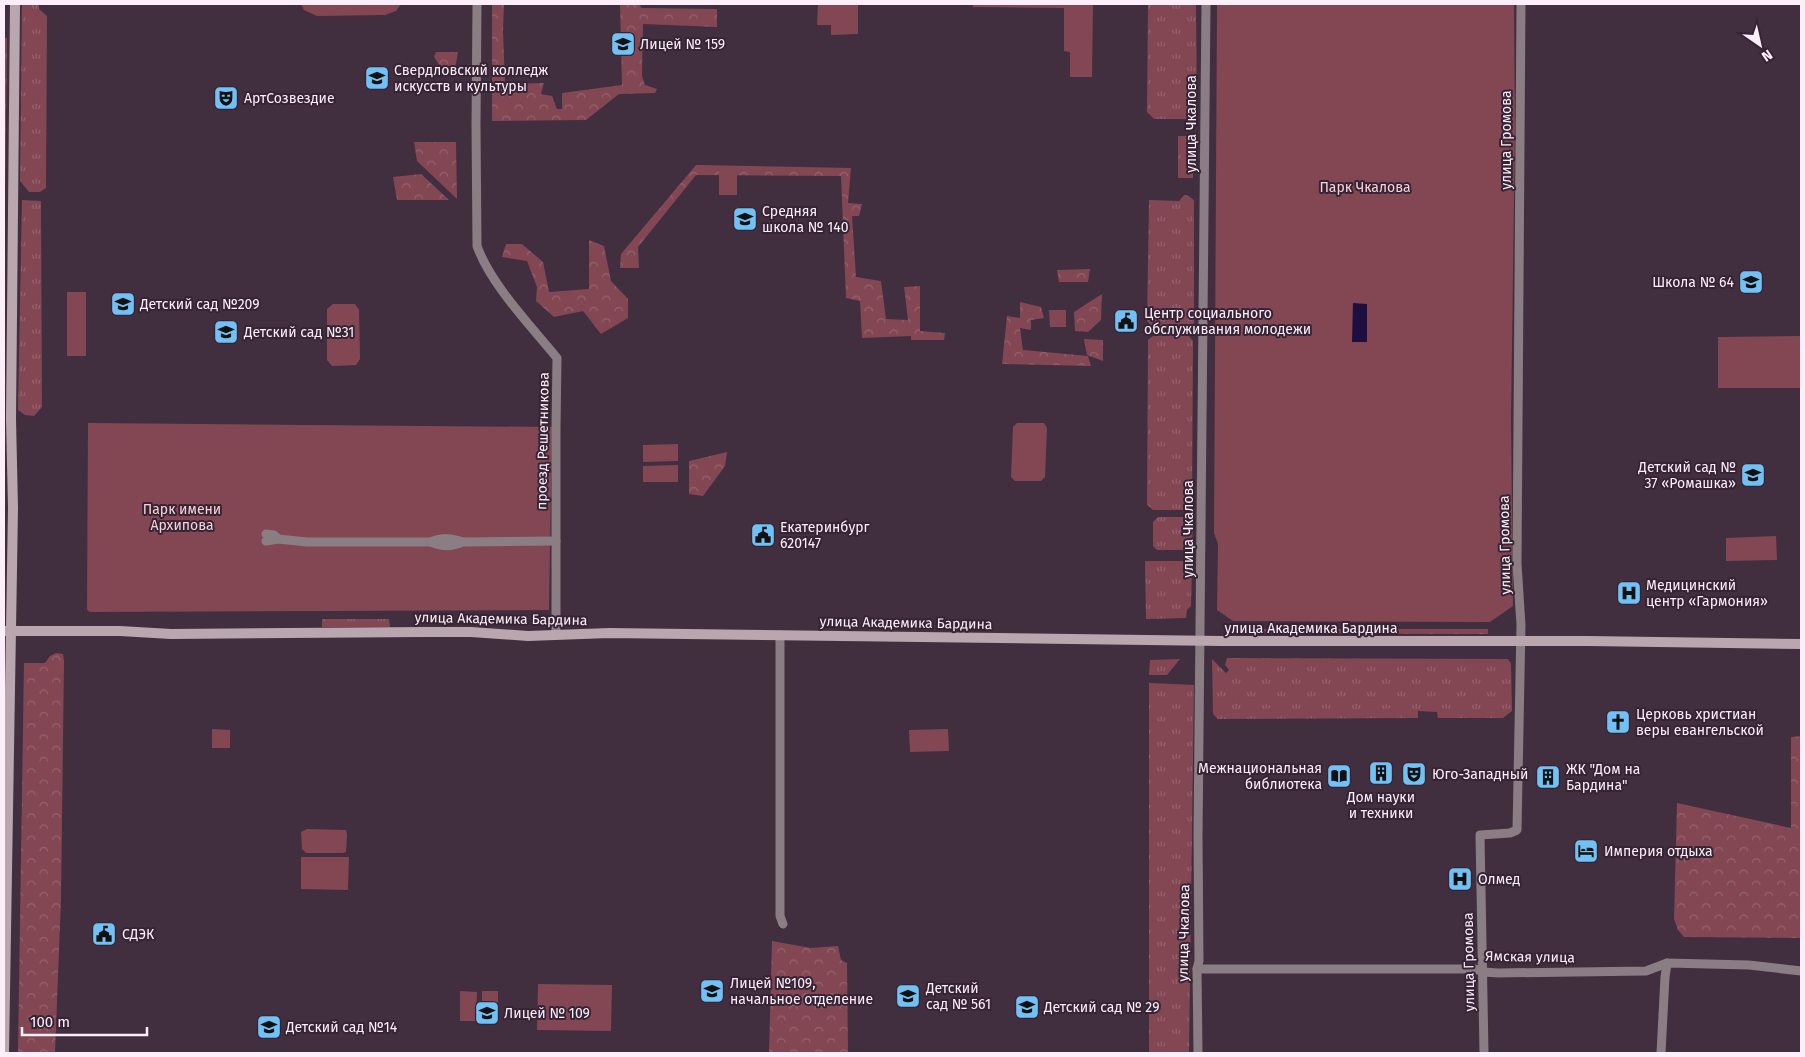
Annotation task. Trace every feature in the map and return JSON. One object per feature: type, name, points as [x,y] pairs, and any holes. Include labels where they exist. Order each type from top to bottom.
[{"type":"street","points":[[4,1053],[8,631],[13,508],[11,419],[15,4]]},
{"type":"street","name":"проезд Решетникова","points":[[477,4],[477,246],[482,262],[492,278],[557,358],[556,635]]},
{"type":"street","name":"улица Чкалова","points":[[1198,1053],[1197,969],[1199,961],[1206,4]]},
{"type":"street","name":"улица Громова","points":[[1484,1053],[1480,835],[1510,833],[1517,830],[1518,677],[1521,642],[1517,536],[1521,4]]},
{"type":"street","points":[[266,538],[274,535],[278,539],[307,542],[431,542],[441,538],[454,538],[463,542],[556,541]]},
{"type":"street","name":"улица Академика Бардина","points":[[8,631],[120,630],[171,634],[444,632],[514,636],[609,634],[780,635],[1201,641],[1588,641],[1801,644]]},
{"type":"street","points":[[780,635],[780,916],[783,924]]},
{"type":"street","points":[[1661,1053],[1667,963]]},
{"type":"street","name":"Ямская улица","points":[[1197,969],[1475,969],[1498,973],[1646,971],[1667,963],[1748,965],[1801,971]]},
{"type":"green space","points":[[22,4],[39,4],[39,9],[47,16],[46,188],[40,192],[29,192],[20,181]]},
{"type":"green space","points":[[301,4],[401,4],[396,11],[385,15],[317,16],[304,10]]},
{"type":"green space","points":[[492,4],[504,4],[505,84],[544,83],[541,94],[552,96],[557,109],[562,109],[562,93],[622,85],[620,4],[640,4],[641,8],[717,9],[717,27],[643,24],[642,76],[645,85],[657,89],[655,93],[619,94],[586,120],[492,121]]},
{"type":"green space","points":[[818,4],[858,4],[858,34],[831,35],[831,25],[817,25]]},
{"type":"green space","points":[[973,4],[1093,4],[1092,77],[1070,77],[1070,52],[1064,51],[1064,8],[973,7]]},
{"type":"green space","points":[[1148,4],[1196,4],[1197,113],[1191,119],[1154,119],[1147,112]]},
{"type":"green space","name":"Парк Чкалова","points":[[1217,4],[1514,4],[1515,130],[1511,419],[1513,606],[1490,622],[1233,621],[1217,610],[1218,544],[1214,533]]},
{"type":"green space","points":[[4,38],[7,38],[4,277]]},
{"type":"green space","points":[[436,52],[458,52],[455,69],[443,70],[434,57]]},
{"type":"green space","points":[[1178,136],[1193,136],[1193,178],[1178,178]]},
{"type":"green space","points":[[414,142],[456,142],[457,199],[417,161]]},
{"type":"green space","points":[[696,165],[851,168],[848,203],[862,204],[859,216],[852,216],[856,277],[881,281],[886,319],[908,320],[904,287],[920,286],[920,331],[945,333],[944,340],[911,340],[911,336],[862,338],[860,301],[846,298],[841,176],[696,175],[638,247],[639,268],[620,268],[621,254]]},
{"type":"green space","points":[[719,167],[737,168],[737,195],[719,195]]},
{"type":"green space","points":[[421,174],[449,200],[397,200],[393,177]]},
{"type":"green space","points":[[1184,195],[1194,200],[1194,323],[1190,327],[1152,327],[1147,321],[1149,200],[1179,201]]},
{"type":"green space","points":[[22,200],[41,201],[42,407],[34,416],[25,415],[18,410]]},
{"type":"green space","points":[[589,240],[604,246],[611,281],[628,299],[628,318],[601,334],[583,311],[554,317],[536,301],[537,287],[527,261],[502,257],[506,244],[522,244],[543,262],[549,292],[589,289]]},
{"type":"green space","points":[[1090,269],[1088,282],[1059,282],[1057,270]]},
{"type":"green space","points":[[67,292],[86,292],[86,356],[67,356]]},
{"type":"green space","points":[[1102,294],[1101,320],[1088,332],[1075,331],[1074,312]]},
{"type":"green space","points":[[1020,302],[1041,307],[1044,318],[1031,320],[1031,330],[1020,328],[1023,350],[1088,356],[1091,366],[1002,364],[1007,316],[1020,318]]},
{"type":"green space","points":[[333,304],[355,304],[359,310],[360,359],[356,365],[332,366],[327,360],[327,309]]},
{"type":"green space","points":[[1049,310],[1066,310],[1066,327],[1050,327]]},
{"type":"green space","points":[[1188,335],[1193,341],[1192,506],[1188,510],[1153,510],[1147,505],[1148,340],[1153,336]]},
{"type":"green space","points":[[1801,336],[1801,388],[1718,388],[1718,337]]},
{"type":"green space","points":[[1084,339],[1103,340],[1103,361],[1087,355]]},
{"type":"green space","name":"Парк имени Архипова","points":[[88,423],[552,427],[549,610],[90,612],[87,610]]},
{"type":"green space","points":[[1017,423],[1044,423],[1047,428],[1045,477],[1041,481],[1015,481],[1011,477],[1013,427]]},
{"type":"green space","points":[[678,444],[678,461],[643,462],[643,445]]},
{"type":"green space","points":[[727,452],[725,466],[703,496],[689,494],[689,461]]},
{"type":"green space","points":[[678,465],[678,482],[643,482],[643,466]]},
{"type":"green space","points":[[1158,517],[1185,517],[1193,521],[1192,546],[1186,550],[1157,550],[1153,546],[1153,522]]},
{"type":"green space","points":[[1776,536],[1777,560],[1726,561],[1726,538]]},
{"type":"green space","points":[[1145,561],[1183,561],[1192,568],[1191,606],[1187,610],[1186,618],[1146,619]]},
{"type":"green space","points":[[322,619],[389,619],[390,627],[322,627]]},
{"type":"green space","points":[[1233,629],[1488,629],[1488,634],[1232,633]]},
{"type":"green space","points":[[56,653],[63,654],[64,661],[61,899],[55,1053],[18,1053],[24,663],[45,663],[50,656]]},
{"type":"green space","points":[[1227,658],[1508,659],[1511,664],[1512,711],[1503,718],[1438,718],[1437,712],[1418,711],[1418,718],[1218,719],[1213,714],[1212,659],[1226,673],[1229,670],[1225,665]]},
{"type":"green space","points":[[1180,659],[1167,675],[1149,675],[1150,660]]},
{"type":"green space","points":[[1149,683],[1194,685],[1189,1053],[1149,1053]]},
{"type":"green space","points":[[212,729],[230,730],[230,748],[212,748]]},
{"type":"green space","points":[[948,729],[949,751],[910,752],[909,730]]},
{"type":"green space","points":[[1801,736],[1801,938],[1684,937],[1678,930],[1674,919],[1677,803],[1791,828],[1791,737]]},
{"type":"green space","points":[[307,829],[346,830],[346,852],[306,853],[302,849],[301,832]]},
{"type":"green space","points":[[301,857],[349,857],[348,890],[301,889]]},
{"type":"green space","points":[[772,941],[811,948],[838,946],[841,960],[847,963],[848,1053],[769,1053]]},
{"type":"green space","points":[[538,984],[612,985],[611,1031],[537,1030]]},
{"type":"green space","points":[[460,991],[477,992],[476,1021],[460,1021]]},
{"type":"green space","points":[[482,991],[498,991],[498,1022],[482,1022]]},
{"type":"shaded area","points":[[1353,303],[1367,304],[1367,342],[1352,342]]},
{"type":"place","name":"Лицей № 159","points":[[623,44]]},
{"type":"place","name":"Свердловский колледж искусств и культуры","points":[[377,78]]},
{"type":"place","name":"АртСозвездие","points":[[226,98]]},
{"type":"place","name":"Средняя школа № 140","points":[[745,219]]},
{"type":"place","name":"Школа № 64","points":[[1751,282]]},
{"type":"place","name":"Детский сад №209","points":[[123,304]]},
{"type":"place","name":"Центр социального обслуживания молодежи","points":[[1126,321]]},
{"type":"place","name":"Детский сад №31","points":[[226,332]]},
{"type":"place","name":"Детский сад № 37 «Ромашка»","points":[[1753,475]]},
{"type":"place","name":"Екатеринбург 620147","points":[[763,535]]},
{"type":"place","name":"Медицинский центр «Гармония»","points":[[1629,593]]},
{"type":"place","name":"Церковь христиан веры евангельской","points":[[1618,722]]},
{"type":"place","name":"Дом науки и техники","points":[[1381,773]]},
{"type":"place","name":"Юго-Западный","points":[[1414,774]]},
{"type":"place","name":"Межнациональная библиотека","points":[[1339,776]]},
{"type":"place","name":"ЖК \"Дом на Бардина\"","points":[[1548,777]]},
{"type":"place","name":"Империя отдыха","points":[[1586,851]]},
{"type":"place","name":"Олмед","points":[[1460,879]]},
{"type":"place","name":"СДЭК","points":[[104,934]]},
{"type":"place","name":"Лицей №109, начальное отделение","points":[[712,991]]},
{"type":"place","name":"Детский сад № 561","points":[[908,996]]},
{"type":"place","name":"Детский сад № 29","points":[[1027,1007]]},
{"type":"place","name":"Лицей № 109","points":[[487,1013]]},
{"type":"place","name":"Детский сад №14","points":[[269,1027]]}]
